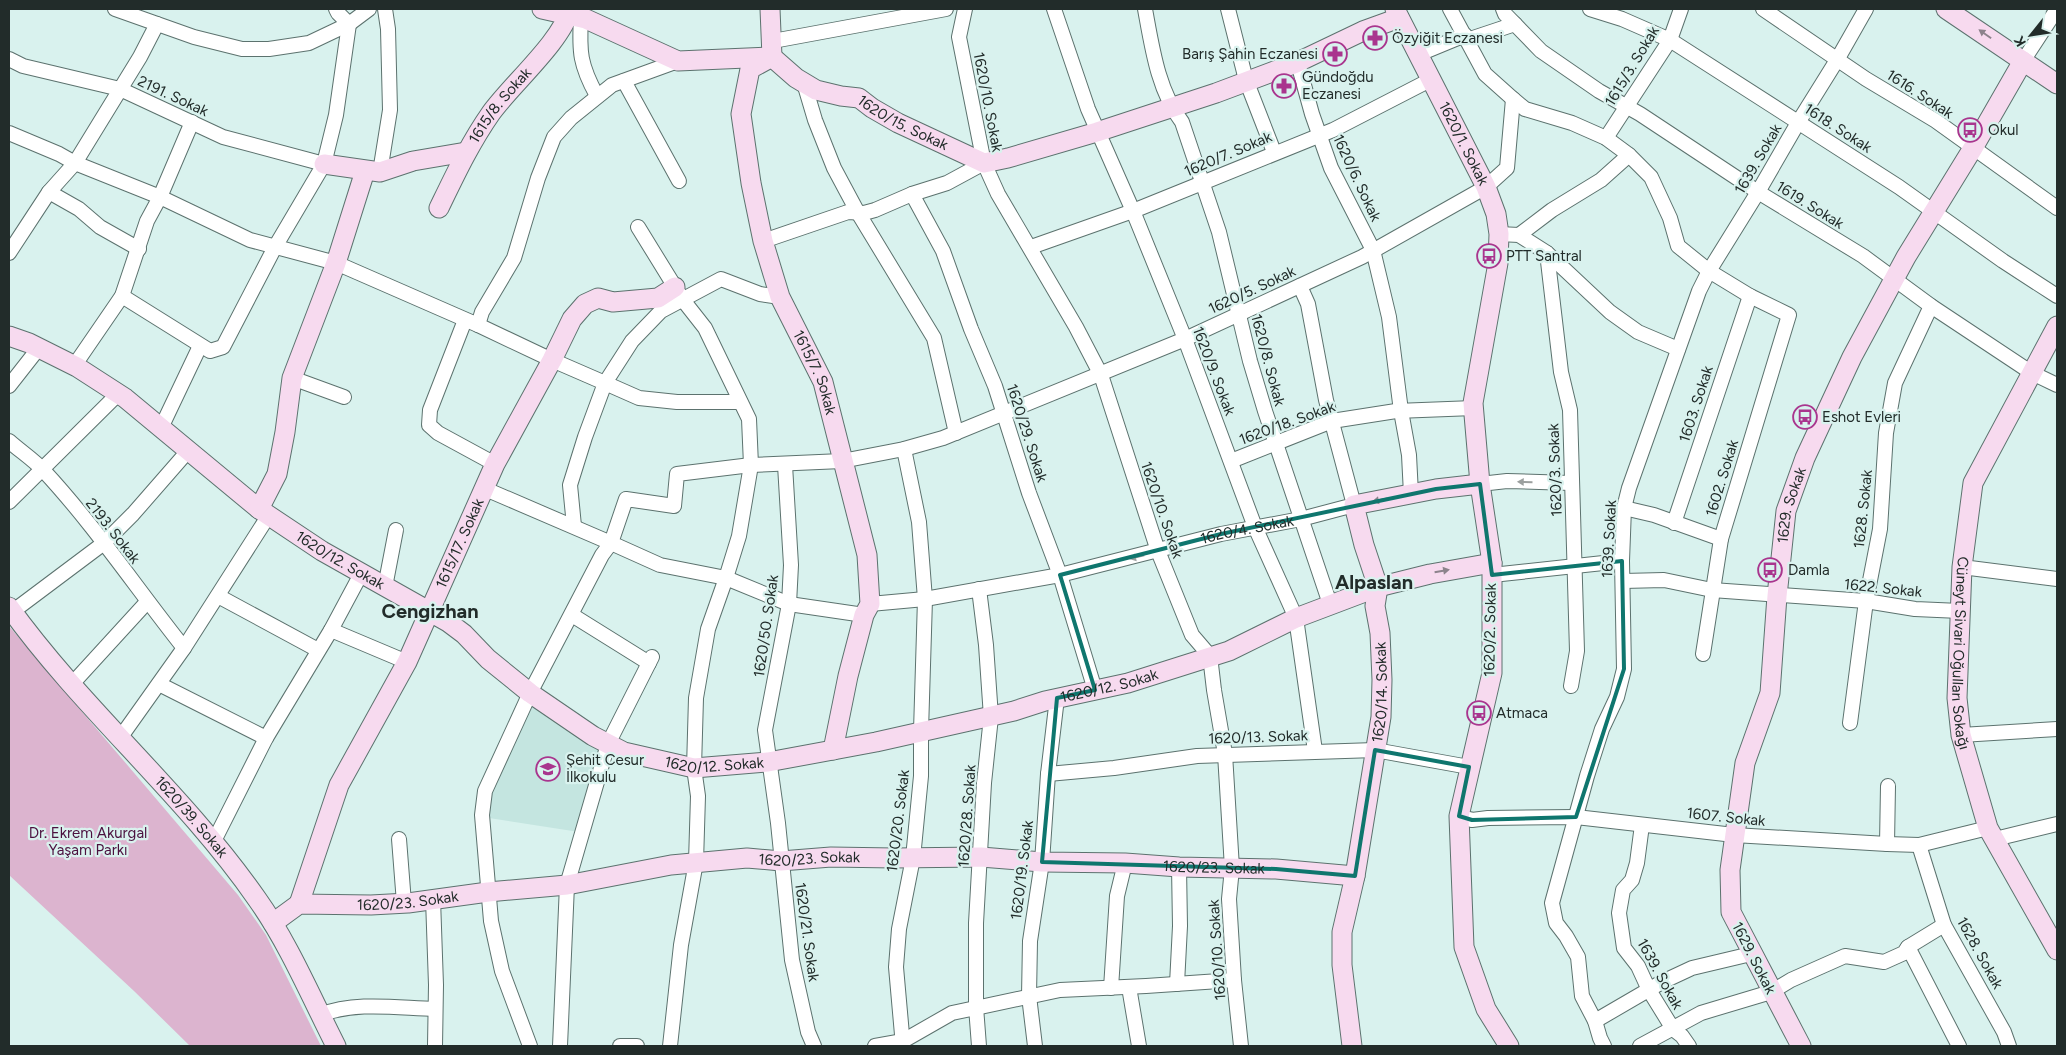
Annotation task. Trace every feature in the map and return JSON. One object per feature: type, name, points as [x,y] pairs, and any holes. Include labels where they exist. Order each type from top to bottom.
[{"type":"street","points":[[116,9],[194,37],[242,49],[269,49],[309,43],[349,24],[369,9]]},
{"type":"street","points":[[336,9],[349,24]]},
{"type":"street","points":[[120,738],[184,648],[218,596],[264,512],[277,474],[292,378],[373,172],[390,110],[388,29],[385,9]]},
{"type":"street","points":[[542,9],[573,14],[678,61]]},
{"type":"street","points":[[770,9],[772,49]]},
{"type":"street","points":[[495,464],[438,433],[429,425],[430,410],[472,323],[482,312],[514,258],[538,178],[554,137],[570,118],[612,85],[678,61],[772,49],[889,14],[946,9]]},
{"type":"street","name":"1620/10. Sokak","points":[[965,9],[959,37],[984,163],[998,194],[1076,327],[1100,375],[1158,551],[1192,635],[1210,656],[1225,754],[1232,868],[1230,899],[1234,980],[1241,1046]]},
{"type":"street","name":"1620/9. Sokak","points":[[1054,9],[1098,132],[1133,211],[1185,339],[1255,527],[1296,618],[1315,752]]},
{"type":"street","name":"1620/8. Sokak","points":[[1145,9],[1153,51],[1172,108],[1182,122],[1219,232],[1250,361],[1275,443],[1330,604]]},
{"type":"street","points":[[1228,9],[1246,80],[1274,152]]},
{"type":"street","points":[[1450,9],[1485,74],[1525,109],[1572,124],[1606,138],[1629,155],[1651,177],[1670,218],[1678,246],[1709,271],[1750,296]]},
{"type":"street","name":"1619. Sokak","points":[[1503,9],[1541,51],[1598,91],[1628,107],[1758,192],[1863,256],[1931,306],[2032,373],[2057,385]]},
{"type":"street","name":"1618. Sokak","points":[[1590,9],[1622,19],[1670,40],[1799,121],[2057,296]]},
{"type":"street","name":"1615/3. Sokak","points":[[1606,138],[1670,40],[1680,9]]},
{"type":"street","name":"1616. Sokak","points":[[1764,9],[1837,60],[1936,122],[2057,208]]},
{"type":"street","name":"1639. Sokak","points":[[1604,1046],[1595,1021],[1582,996],[1578,957],[1566,936],[1556,924],[1552,904],[1602,729],[1616,697],[1624,669],[1622,561],[1624,508],[1699,291],[1709,271],[1866,9]]},
{"type":"street","points":[[1946,9],[2057,84]]},
{"type":"street","name":"1629. Sokak","points":[[1801,1046],[1751,954],[1731,912],[1730,870],[1745,763],[1770,693],[1776,596],[1786,511],[1804,458],[1852,357],[1894,279],[2023,61],[2056,9]]},
{"type":"street","points":[[763,241],[824,218],[848,212],[858,211],[864,213],[875,210],[912,194],[947,183],[984,163],[1098,132],[1172,108],[1296,62],[1397,13]]},
{"type":"street","name":"1620/1. Sokak","points":[[1397,13],[1486,188],[1496,214],[1499,234]]},
{"type":"street","points":[[573,14],[580,56],[586,74],[597,96]]},
{"type":"street","name":"1615/8. Sokak","points":[[439,208],[466,152],[492,112],[573,14]]},
{"type":"street","points":[[9,253],[49,192],[75,162],[157,24]]},
{"type":"street","points":[[122,296],[200,346],[210,351],[223,347],[275,247],[324,164],[336,115],[349,24]]},
{"type":"street","points":[[1419,54],[1466,37],[1515,24]]},
{"type":"street","name":"1620/15. Sokak","points":[[772,49],[804,83],[816,90],[859,98],[898,123],[984,163]]},
{"type":"street","name":"1615/7. Sokak","points":[[772,49],[750,69],[741,114],[751,183],[763,241],[780,297],[823,382],[867,555],[867,610],[848,676],[833,750]]},
{"type":"street","name":"2191. Sokak","points":[[9,59],[23,66],[120,89],[223,137],[324,164]]},
{"type":"street","name":"1620/6. Sokak","points":[[1296,62],[1331,168],[1373,250],[1389,317],[1401,411],[1409,454],[1411,494]]},
{"type":"street","name":"1620/7. Sokak","points":[[1031,248],[1133,211],[1274,152],[1333,130],[1432,79]]},
{"type":"street","points":[[624,81],[679,181]]},
{"type":"street","points":[[804,83],[815,120],[834,168],[934,338],[956,433]]},
{"type":"street","name":"1620/5. Sokak","points":[[611,543],[626,499],[674,506],[678,474],[751,466],[842,461],[904,449],[956,433],[1100,375],[1185,339],[1239,312],[1300,286],[1373,250],[1486,188],[1507,168],[1513,99]]},
{"type":"street","points":[[74,366],[122,296],[147,222],[160,197],[192,122]]},
{"type":"street","points":[[9,133],[160,197],[250,240],[336,263],[640,398],[677,402],[740,402]]},
{"type":"street","points":[[324,164],[373,172],[412,161],[466,152]]},
{"type":"street","points":[[1519,234],[1552,210],[1601,180],[1629,155]]},
{"type":"street","points":[[49,192],[79,208],[100,227],[139,249]]},
{"type":"street","name":"1620/29. Sokak","points":[[912,194],[943,251],[952,280],[1004,413],[1029,493],[1060,575],[1095,690]]},
{"type":"street","points":[[638,227],[679,294],[705,328],[749,419],[751,466],[739,536],[708,629],[696,698],[694,768],[698,796],[696,862],[681,945],[670,1046]]},
{"type":"street","points":[[1499,234],[1519,234],[1547,254],[1610,312],[1638,332],[1678,349]]},
{"type":"street","name":"1620/2. Sokak","points":[[1499,234],[1498,263],[1474,408],[1480,484],[1492,569],[1492,673],[1459,816],[1464,947],[1486,1009],[1503,1044]]},
{"type":"street","name":"1620/3. Sokak","points":[[1547,254],[1561,372],[1570,410],[1578,652],[1571,686]]},
{"type":"street","points":[[574,526],[570,485],[585,437],[605,383],[632,341],[679,294],[721,280],[760,294],[780,297]]},
{"type":"street","name":"1620/14. Sokak","points":[[1300,286],[1308,304],[1326,400],[1364,545],[1378,587],[1375,606],[1380,633],[1381,717],[1355,876],[1342,932],[1342,965],[1352,1046]]},
{"type":"street","name":"1615/17. Sokak","points":[[299,904],[339,785],[407,662],[483,488],[572,319],[585,304],[598,298],[613,302],[679,294]]},
{"type":"street","name":"1602. Sokak","points":[[1703,654],[1721,539],[1789,315],[1750,296]]},
{"type":"street","name":"1603. Sokak","points":[[1674,523],[1750,296]]},
{"type":"street","name":"1628. Sokak","points":[[1850,724],[1866,601],[1880,529],[1886,433],[1895,383],[1931,306]]},
{"type":"street","name":"Cüneyt Sivari Oğulları Sokağı","points":[[2057,326],[1973,483],[1962,567],[1957,698],[1961,735],[1991,833],[2057,950]]},
{"type":"street","name":"1620/12. Sokak","points":[[9,336],[74,366],[118,394],[264,512],[322,551],[430,612],[464,634],[488,659],[530,693],[576,726],[624,752],[694,768],[768,762],[876,742],[991,716],[1057,698],[1128,683],[1229,651],[1296,618],[1378,587],[1430,574],[1492,569]]},
{"type":"street","points":[[161,428],[200,346]]},
{"type":"street","points":[[9,386],[38,348]]},
{"type":"street","points":[[292,378],[344,397]]},
{"type":"street","points":[[9,502],[118,394]]},
{"type":"street","name":"1620/18. Sokak","points":[[1231,461],[1332,421],[1401,411],[1474,408]]},
{"type":"street","name":"2193. Sokak","points":[[9,441],[43,470],[104,543],[147,602],[184,648]]},
{"type":"street","name":"1620/20. Sokak","points":[[903,1044],[896,967],[899,929],[913,858],[921,776],[926,599],[920,522],[904,449]]},
{"type":"street","points":[[10,609],[104,543],[133,514],[188,451]]},
{"type":"street","name":"1620/50. Sokak","points":[[768,762],[765,730],[789,604],[791,565],[785,465]]},
{"type":"street","name":"1620/4. Sokak","points":[[483,488],[660,565],[726,578],[789,604],[867,610],[979,588],[1060,575],[1221,534],[1301,519],[1354,505],[1411,494],[1508,481],[1571,483]]},
{"type":"street","points":[[1624,508],[1654,515],[1721,539]]},
{"type":"street","points":[[385,587],[396,530]]},
{"type":"street","points":[[530,1046],[502,971],[491,920],[482,815],[485,791],[530,693],[602,555],[611,543]]},
{"type":"street","points":[[1492,569],[1575,567],[1622,561]]},
{"type":"street","points":[[1962,567],[2057,579]]},
{"type":"street","points":[[214,843],[266,738],[331,630],[361,574]]},
{"type":"street","name":"1622. Sokak","points":[[1623,581],[1664,580],[1712,590],[1866,601],[1916,609],[1960,611]]},
{"type":"street","name":"1620/28. Sokak","points":[[979,588],[986,645],[991,716],[984,783],[976,923],[976,1008],[979,1046]]},
{"type":"street","points":[[218,596],[318,650]]},
{"type":"street","points":[[72,684],[147,602]]},
{"type":"street","name":"1620/39. Sokak","points":[[10,609],[72,684],[214,843],[257,899],[272,923],[336,1046]]},
{"type":"street","points":[[560,1046],[568,885],[608,744],[651,660],[572,615]]},
{"type":"street","points":[[331,630],[407,662]]},
{"type":"street","points":[[159,684],[266,738]]},
{"type":"street","name":"1620/19. Sokak","points":[[1035,1046],[1029,996],[1030,941],[1042,862],[1048,774],[1057,698]]},
{"type":"street","points":[[1961,735],[2057,729]]},
{"type":"street","name":"1620/13. Sokak","points":[[1048,774],[1114,768],[1197,756],[1375,750],[1469,766]]},
{"type":"street","name":"1620/21. Sokak","points":[[768,762],[778,823],[792,960],[808,1032],[814,1046]]},
{"type":"street","points":[[1886,844],[1888,786]]},
{"type":"street","name":"1607. Sokak","points":[[1459,816],[1472,820],[1576,816],[1734,835],[1919,845],[2057,824]]},
{"type":"street","name":"1639. Sokak","points":[[1642,824],[1637,863],[1632,880],[1623,890],[1619,913],[1624,948],[1638,966],[1649,990],[1673,1029],[1690,1046]]},
{"type":"street","points":[[399,839],[404,903]]},
{"type":"street","name":"1628. Sokak","points":[[1919,845],[1944,925],[2004,1032],[2009,1046]]},
{"type":"street","name":"1620/23. Sokak","points":[[299,904],[371,905],[404,903],[488,892],[568,885],[696,862],[747,858],[781,861],[831,857],[981,857],[1042,862],[1276,869],[1355,876]]},
{"type":"street","points":[[1111,988],[1117,896],[1124,863]]},
{"type":"street","points":[[1176,984],[1180,926],[1179,867]]},
{"type":"street","points":[[432,899],[436,1009],[435,1046]]},
{"type":"street","points":[[272,923],[299,904]]},
{"type":"street","points":[[1640,1046],[1701,1013],[1771,992],[1791,980],[1845,956],[1884,962],[1904,952],[1908,947],[1944,925]]},
{"type":"street","points":[[1908,947],[1959,1046]]},
{"type":"street","points":[[1595,1021],[1692,968],[1751,954]]},
{"type":"street","points":[[875,1046],[903,1044],[952,1013],[1060,990],[1234,980]]},
{"type":"street","points":[[1129,987],[1139,1046]]},
{"type":"street","points":[[320,1015],[352,1007],[436,1009]]},
{"type":"street","points":[[620,1046],[637,1046]]},
{"type":"highlighted area","points":[[1480,484],[1492,575],[1622,561],[1624,669],[1576,817],[1472,820],[1459,816],[1469,767],[1375,750],[1355,876],[1276,869],[1042,862],[1057,698],[1095,690],[1060,575],[1221,534],[1436,489]]},
{"type":"shaded area","name":"Şehit Cesur İlkokulu","points":[[535,703],[603,746],[579,832],[489,818],[489,792],[514,735]]},
{"type":"green space","name":"Dr. Ekrem Akurgal Yaşam Parkı","points":[[9,626],[238,895],[266,935],[321,1046],[190,1046],[134,991],[9,875]]},
{"type":"place","name":"Özyiğit Eczanesi","points":[[1375,38]]},
{"type":"place","name":"Barış Şahin Eczanesi","points":[[1335,54]]},
{"type":"place","name":"Gündoğdu Eczanesi","points":[[1284,86]]},
{"type":"place","name":"Okul","points":[[1970,130]]},
{"type":"place","name":"PTT Santral","points":[[1489,256]]},
{"type":"place","name":"Eshot Evleri","points":[[1805,417]]},
{"type":"place","name":"Damla","points":[[1770,570]]},
{"type":"place","name":"Atmaca","points":[[1479,713]]},
{"type":"place","name":"Şehit Cesur İlkokulu","points":[[548,769]]},
{"type":"district","name":"Alpaslan","points":[[1374,582]]},
{"type":"district","name":"Cengizhan","points":[[430,611]]}]
